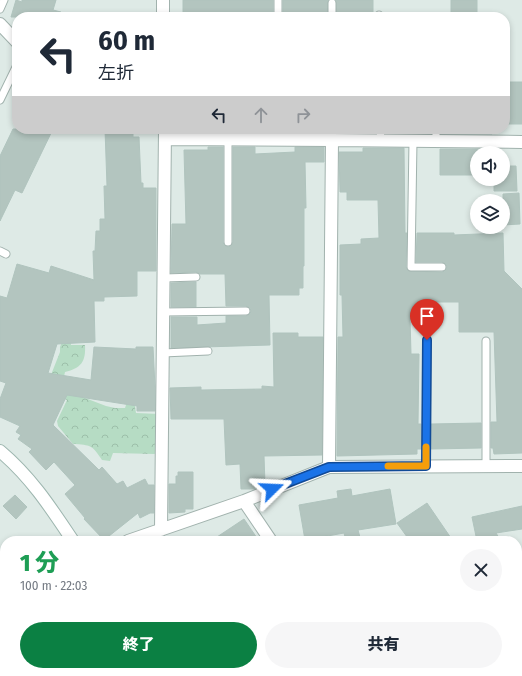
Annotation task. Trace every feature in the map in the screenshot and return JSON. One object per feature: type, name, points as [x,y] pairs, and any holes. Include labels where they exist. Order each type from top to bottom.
[{"type":"street","points":[[163,0],[163,12]]},
{"type":"street","points":[[0,24],[12,37]]},
{"type":"street","points":[[161,530],[165,134],[228,140],[279,135],[381,135],[413,141],[436,135],[522,142]]},
{"type":"street","points":[[329,467],[332,135]]},
{"type":"street","points":[[0,451],[16,464],[40,492],[70,536]]},
{"type":"street","points":[[143,536],[244,500],[329,467],[522,466]]},
{"type":"street","points":[[244,500],[268,536]]},
{"type":"lane","points":[[0,9],[4,0]]},
{"type":"lane","points":[[278,0],[278,12]]},
{"type":"lane","points":[[332,3],[332,12]]},
{"type":"lane","points":[[0,100],[12,75]]},
{"type":"lane","points":[[228,140],[228,242]]},
{"type":"lane","points":[[413,141],[411,267],[442,267]]},
{"type":"lane","points":[[164,278],[196,277]]},
{"type":"lane","points":[[163,312],[246,311]]},
{"type":"lane","points":[[426,466],[427,340]]},
{"type":"lane","points":[[486,341],[486,466]]},
{"type":"lane","points":[[163,353],[208,351]]},
{"type":"green space","points":[[69,323],[71,345],[85,345],[85,356],[79,366],[65,372],[63,381],[72,393],[106,406],[125,408],[127,402],[134,400],[136,413],[159,414],[161,452],[154,454],[113,453],[110,461],[102,460],[96,451],[90,447],[73,444],[58,426],[57,421],[67,400],[45,390],[60,352],[60,347]]},
{"type":"building","points":[[16,0],[22,2],[22,0],[56,0],[53,10],[61,12],[12,12]]},
{"type":"building","points":[[183,0],[273,0],[273,12],[183,12]]},
{"type":"building","points":[[283,0],[328,0],[327,12],[283,12]]},
{"type":"building","points":[[336,0],[373,0],[373,12],[337,12]]},
{"type":"building","points":[[451,0],[477,0],[477,12],[451,12]]},
{"type":"building","points":[[510,82],[522,82],[522,124],[510,124]]},
{"type":"building","points":[[12,131],[12,134],[51,134],[22,193],[15,190],[0,221],[0,156]]},
{"type":"building","points":[[105,134],[133,134],[133,137],[139,137],[141,183],[143,183],[143,188],[156,188],[156,271],[137,271],[137,296],[104,297],[104,301],[94,301],[95,342],[57,344],[48,373],[91,380],[94,347],[136,349],[136,347],[153,347],[155,411],[137,411],[137,406],[67,395],[53,425],[99,470],[102,467],[117,484],[123,481],[127,488],[145,479],[148,485],[154,485],[154,513],[150,513],[140,518],[138,513],[109,536],[100,536],[84,519],[85,518],[65,494],[75,485],[54,462],[46,470],[29,452],[32,449],[18,439],[21,435],[16,432],[20,426],[0,417],[0,399],[6,383],[0,381],[0,296],[7,298],[17,264],[49,273],[51,266],[94,280],[93,251],[95,251],[96,231],[100,231],[100,219],[105,219],[104,186],[107,186]]},
{"type":"building","points":[[208,147],[223,147],[223,242],[224,245],[228,247],[231,246],[233,242],[233,147],[255,147],[255,154],[295,152],[295,147],[324,147],[324,162],[305,162],[306,208],[304,208],[303,288],[299,288],[299,295],[269,295],[270,345],[171,348],[171,317],[197,317],[197,325],[226,323],[226,316],[246,316],[250,314],[251,311],[250,308],[246,306],[226,306],[225,274],[200,274],[196,272],[171,273],[172,224],[186,224],[184,150],[208,150]]},
{"type":"building","points":[[363,148],[404,148],[405,233],[407,233],[406,267],[408,271],[442,272],[445,271],[447,267],[446,264],[442,262],[416,262],[417,233],[454,233],[454,235],[503,234],[504,271],[522,289],[522,453],[494,454],[493,448],[491,448],[491,422],[497,422],[494,332],[459,332],[459,302],[426,302],[426,319],[410,319],[411,354],[419,354],[418,424],[421,424],[421,449],[417,449],[417,454],[337,456],[338,337],[343,337],[342,295],[340,295],[340,245],[361,244],[361,239],[379,238],[378,200],[347,200],[347,192],[340,192],[339,152],[363,152]]},
{"type":"building","points":[[440,149],[470,149],[470,175],[440,175]]},
{"type":"building","points":[[510,166],[516,166],[517,191],[494,191],[494,186],[510,186]]},
{"type":"building","points":[[519,193],[520,224],[510,225],[510,194],[503,194]]},
{"type":"building","points":[[196,282],[196,307],[171,307],[171,283]]},
{"type":"building","points":[[273,333],[298,333],[298,337],[323,337],[322,455],[264,456],[265,485],[255,489],[241,489],[240,464],[226,465],[224,419],[171,419],[170,388],[201,387],[201,390],[262,389],[262,386],[274,387]]},
{"type":"building","points":[[481,423],[481,448],[431,449],[431,424]]},
{"type":"building","points":[[178,472],[193,472],[193,509],[185,509],[185,512],[169,513],[169,484],[176,484],[176,476],[178,476]]},
{"type":"building","points":[[351,489],[352,496],[390,489],[396,524],[358,530],[360,536],[345,536],[344,533],[327,536],[304,536],[299,505],[338,498],[337,491]]},
{"type":"building","points":[[15,495],[27,507],[16,519],[3,506]]},
{"type":"building","points":[[427,503],[450,536],[406,536],[397,523]]},
{"type":"building","points":[[522,506],[522,529],[496,533],[498,536],[476,536],[472,517]]},
{"type":"building","points":[[244,519],[256,536],[218,536]]},
{"type":"slow traffic","points":[[388,466],[426,466],[426,447]]},
{"type":"route","points":[[272,489],[329,467],[426,466],[427,340]]}]
